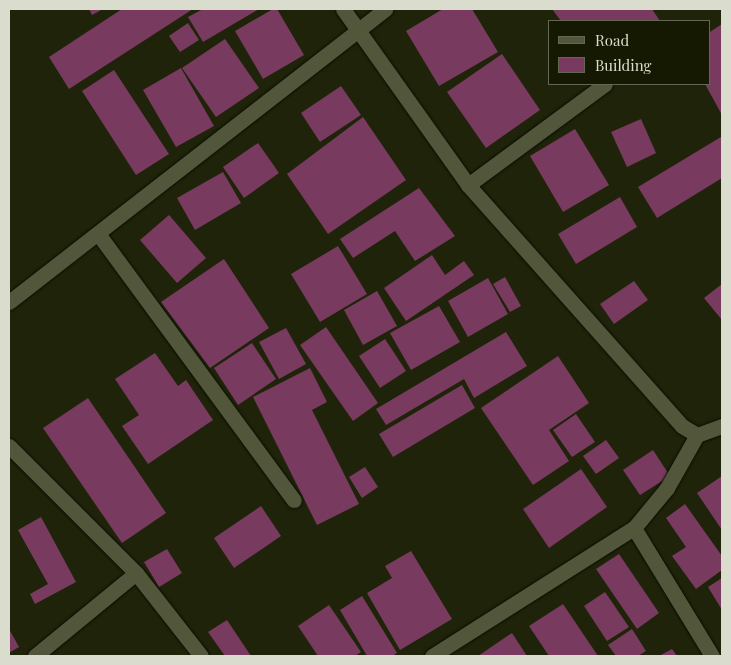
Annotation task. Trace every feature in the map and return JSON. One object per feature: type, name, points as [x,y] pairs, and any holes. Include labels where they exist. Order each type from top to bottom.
[{"type":"street","points":[[343,9],[355,30],[468,185],[682,426],[697,435]]},
{"type":"street","points":[[9,302],[99,236],[355,30],[385,9]]},
{"type":"street","points":[[468,185],[604,85]]},
{"type":"street","points":[[99,236],[294,500]]},
{"type":"street","points":[[432,656],[634,528],[667,488],[697,435],[722,426]]},
{"type":"street","points":[[9,446],[136,574],[201,656]]},
{"type":"street","points":[[634,528],[712,656]]},
{"type":"street","points":[[35,656],[136,574]]},
{"type":"building","points":[[89,9],[103,9],[92,15]]},
{"type":"building","points":[[122,9],[193,9],[69,89],[49,57]]},
{"type":"building","points":[[203,9],[259,9],[203,42],[188,17]]},
{"type":"building","points":[[273,9],[277,9],[304,55],[263,79],[235,31]]},
{"type":"building","points":[[443,9],[472,9],[498,52],[439,86],[406,31]]},
{"type":"building","points":[[552,9],[652,9],[659,20],[560,20]]},
{"type":"building","points":[[188,23],[199,40],[180,52],[169,36]]},
{"type":"building","points":[[722,24],[722,115],[706,85],[711,85],[711,31]]},
{"type":"building","points":[[225,39],[259,88],[216,117],[182,68]]},
{"type":"building","points":[[502,54],[540,110],[486,148],[447,92]]},
{"type":"building","points":[[181,68],[214,126],[176,147],[143,90]]},
{"type":"building","points":[[114,70],[169,154],[136,175],[82,91]]},
{"type":"building","points":[[341,86],[361,115],[320,142],[301,113]]},
{"type":"building","points":[[363,117],[406,180],[328,234],[287,174]]},
{"type":"building","points":[[641,119],[656,153],[627,167],[611,132]]},
{"type":"building","points":[[575,129],[609,185],[563,212],[530,156]]},
{"type":"building","points":[[721,137],[722,178],[657,218],[638,187]]},
{"type":"building","points":[[258,143],[279,173],[244,198],[223,167]]},
{"type":"building","points":[[223,172],[241,203],[195,230],[177,198]]},
{"type":"building","points":[[419,188],[455,236],[415,261],[395,231],[353,258],[340,239]]},
{"type":"building","points":[[620,197],[637,227],[576,264],[558,234]]},
{"type":"building","points":[[169,215],[206,258],[177,283],[140,240]]},
{"type":"building","points":[[338,246],[367,294],[320,322],[291,274]]},
{"type":"building","points":[[432,255],[445,275],[464,261],[474,275],[406,321],[384,288]]},
{"type":"building","points":[[224,259],[269,328],[210,368],[161,302]]},
{"type":"building","points":[[505,277],[521,306],[510,312],[493,284]]},
{"type":"building","points":[[488,278],[508,314],[468,337],[448,301]]},
{"type":"building","points":[[634,281],[648,300],[614,324],[600,304]]},
{"type":"building","points":[[722,284],[722,320],[704,298]]},
{"type":"building","points":[[377,291],[397,326],[363,345],[344,310]]},
{"type":"building","points":[[439,306],[460,342],[411,370],[390,333]]},
{"type":"building","points":[[326,327],[378,403],[353,421],[300,345]]},
{"type":"building","points":[[286,328],[306,364],[279,379],[259,342]]},
{"type":"building","points":[[506,332],[527,366],[474,398],[464,379],[386,425],[376,409]]},
{"type":"building","points":[[385,339],[406,371],[380,388],[359,356]]},
{"type":"building","points":[[252,343],[276,379],[238,405],[214,368]]},
{"type":"building","points":[[155,353],[178,386],[186,380],[213,420],[148,464],[122,426],[139,415],[115,379]]},
{"type":"building","points":[[558,356],[589,403],[549,430],[569,461],[533,485],[481,408]]},
{"type":"building","points":[[310,368],[327,402],[312,410],[359,504],[317,525],[253,397]]},
{"type":"building","points":[[462,385],[475,408],[393,457],[379,434]]},
{"type":"building","points":[[88,398],[166,513],[122,543],[43,428]]},
{"type":"building","points":[[576,414],[595,442],[572,457],[553,430]]},
{"type":"building","points":[[606,440],[619,458],[596,474],[583,456]]},
{"type":"building","points":[[653,450],[670,476],[640,495],[623,470]]},
{"type":"building","points":[[365,467],[378,487],[362,498],[349,477]]},
{"type":"building","points":[[581,469],[607,507],[549,548],[523,509]]},
{"type":"building","points":[[722,476],[722,530],[697,493]]},
{"type":"building","points":[[685,504],[722,556],[722,570],[696,589],[672,556],[686,547],[666,518]]},
{"type":"building","points":[[261,506],[281,536],[234,568],[214,538]]},
{"type":"building","points":[[41,517],[76,582],[35,604],[30,594],[48,584],[18,530]]},
{"type":"building","points":[[167,549],[182,573],[159,587],[144,562]]},
{"type":"building","points":[[411,551],[452,619],[400,650],[367,593],[392,578],[385,566]]},
{"type":"building","points":[[619,554],[659,613],[637,629],[596,569]]},
{"type":"building","points":[[722,578],[722,610],[708,587]]},
{"type":"building","points":[[605,592],[629,627],[607,641],[584,606]]},
{"type":"building","points":[[362,596],[397,653],[392,656],[367,656],[340,610]]},
{"type":"building","points":[[563,604],[598,656],[549,656],[529,626]]},
{"type":"building","points":[[329,605],[361,652],[355,656],[318,656],[298,626]]},
{"type":"building","points":[[227,620],[251,656],[225,656],[208,632]]},
{"type":"building","points":[[9,629],[19,647],[9,653]]},
{"type":"building","points":[[632,629],[646,651],[638,656],[616,656],[608,645]]},
{"type":"building","points":[[512,633],[527,656],[478,656]]},
{"type":"building","points":[[672,649],[677,656],[659,656]]}]
